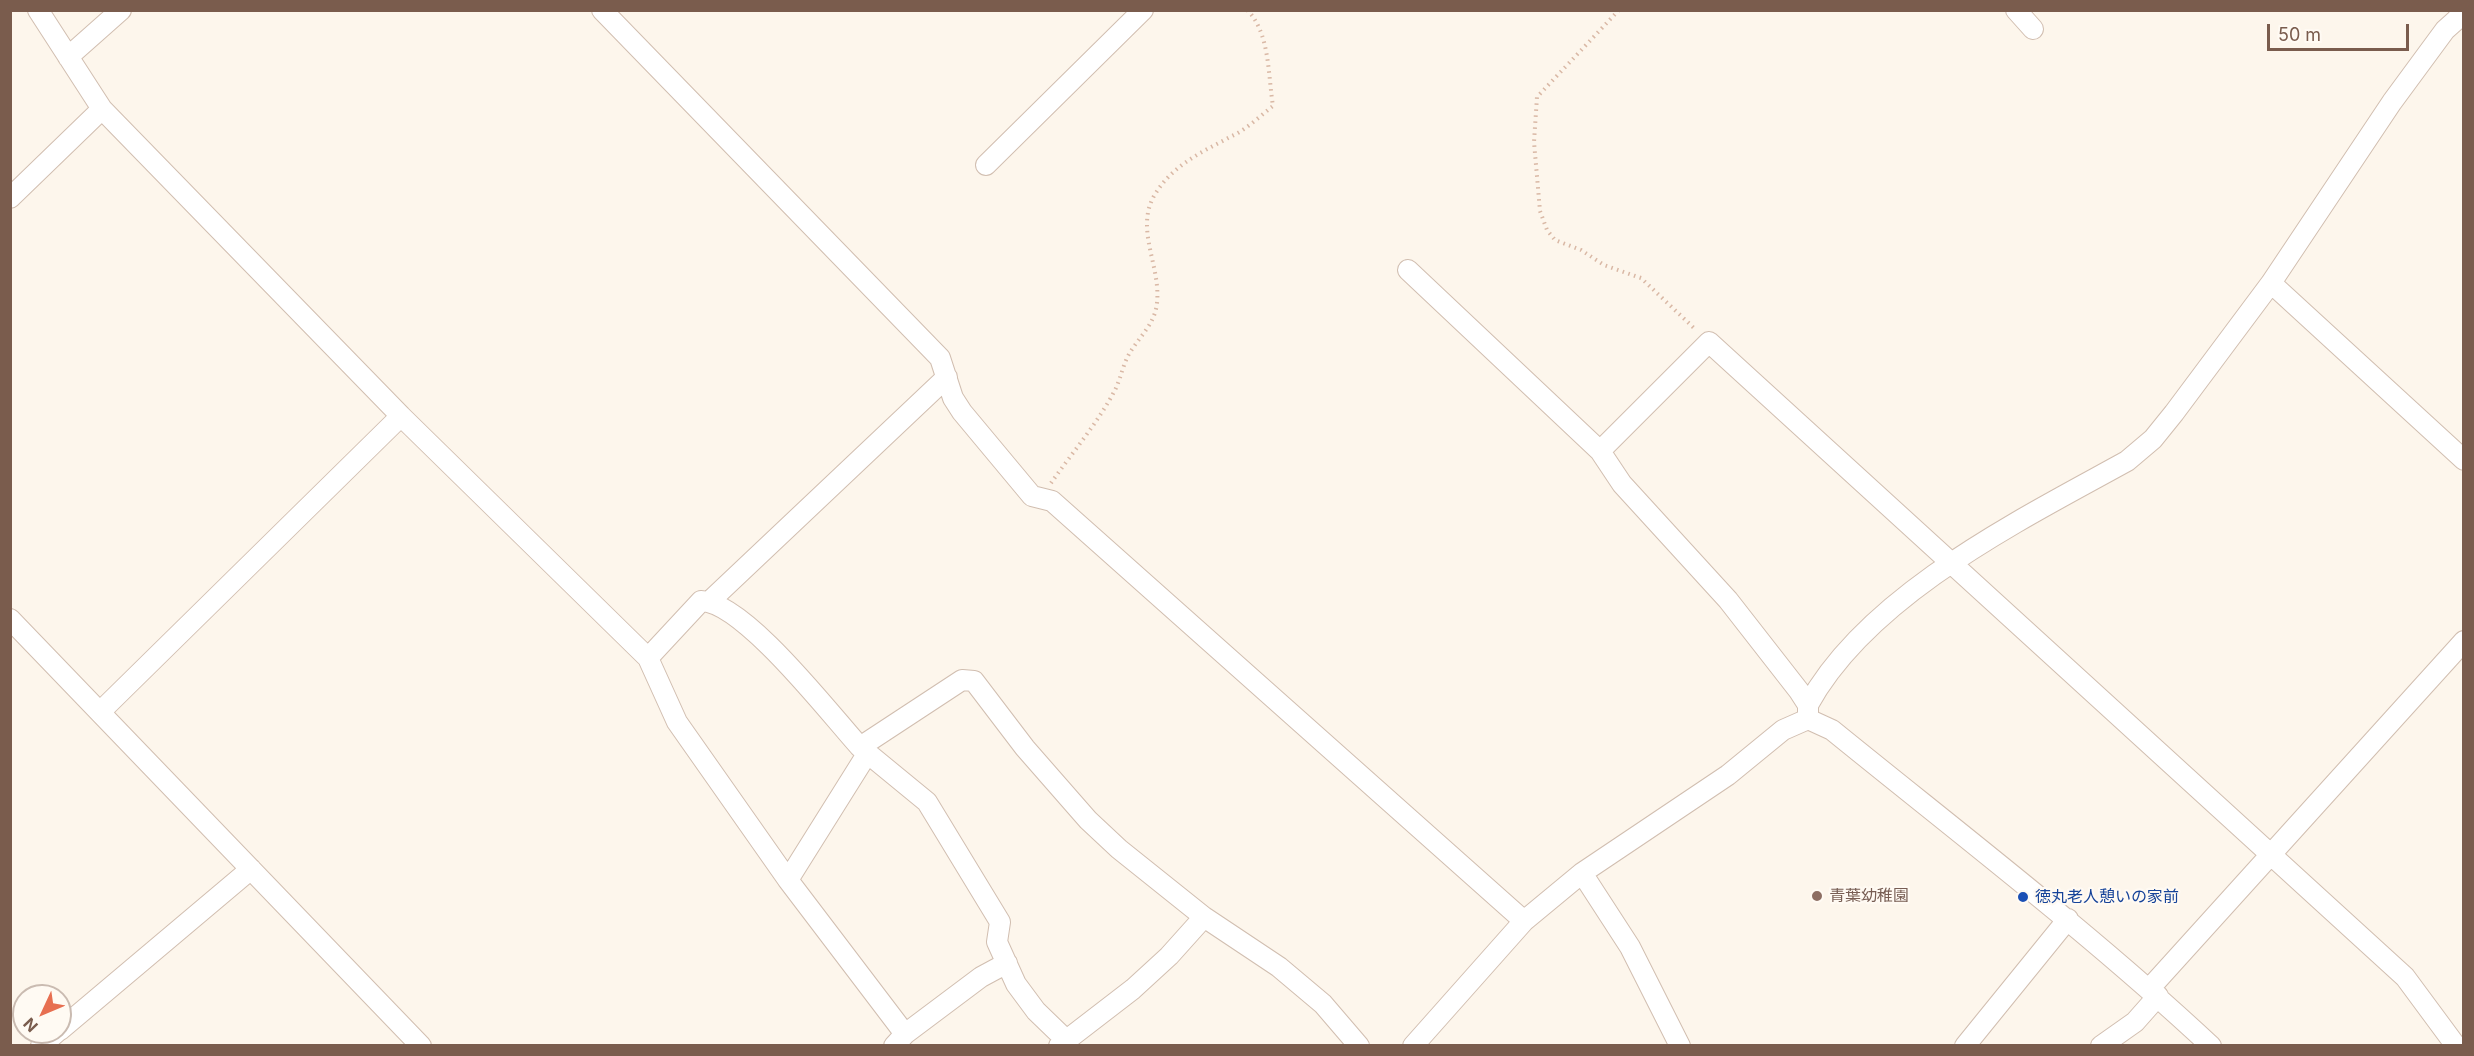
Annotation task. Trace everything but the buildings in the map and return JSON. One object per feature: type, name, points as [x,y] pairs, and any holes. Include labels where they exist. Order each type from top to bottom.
[{"type":"street","points":[[38,10],[102,109],[401,416],[648,658],[677,722],[900,1040],[981,977],[1006,963]]},
{"type":"street","points":[[68,57],[121,10]]},
{"type":"street","points":[[602,10],[940,358],[953,398],[977,433],[1032,496],[1052,501],[1524,921]]},
{"type":"street","points":[[986,165],[1143,10]]},
{"type":"street","points":[[2016,10],[2033,29]]},
{"type":"street","points":[[1413,1046],[1524,921],[1582,873],[1728,775],[1808,712],[1829,673],[1873,625],[1922,581],[2127,461],[2153,439],[2271,283],[2392,102],[2445,30],[2463,11]]},
{"type":"street","points":[[10,198],[102,109]]},
{"type":"street","points":[[1408,270],[1600,451],[1622,484],[1728,600],[1808,712],[2068,919],[2154,992],[2211,1046]]},
{"type":"street","points":[[2271,283],[2463,460]]},
{"type":"street","points":[[1600,451],[1708,342],[2405,977],[2456,1046]]},
{"type":"street","points":[[710,601],[947,377]]},
{"type":"street","points":[[100,712],[401,416]]},
{"type":"street","points":[[648,658],[701,601],[710,601],[750,628],[769,645],[863,750],[927,802],[1000,922],[997,942],[1016,984],[1062,1043],[1133,989],[1169,956],[1204,916]]},
{"type":"street","points":[[10,619],[421,1046]]},
{"type":"street","points":[[2101,1046],[2135,1022],[2154,992],[2270,853],[2463,641]]},
{"type":"street","points":[[788,880],[863,750],[962,680],[974,681],[1026,748],[1088,820],[1119,849],[1204,916],[1279,966],[1323,1004],[1359,1046]]},
{"type":"street","points":[[72,1020],[251,869]]},
{"type":"street","points":[[1582,873],[1630,947],[1680,1046]]},
{"type":"street","points":[[1965,1046],[2068,919]]},
{"type":"path","points":[[1041,498],[1111,396],[1130,352],[1152,322],[1157,304],[1157,281],[1152,252],[1144,229],[1148,210],[1155,195],[1182,164],[1234,136],[1273,106],[1262,35],[1258,21],[1247,10]]},
{"type":"path","points":[[1619,10],[1537,97],[1534,142],[1540,211],[1547,230],[1555,240],[1581,250],[1604,265],[1641,278],[1708,342]]},
{"type":"place","name":"青葉幼稚園","points":[[1817,896]]},
{"type":"place","name":"徳丸老人憩いの家前","points":[[2023,897]]}]
